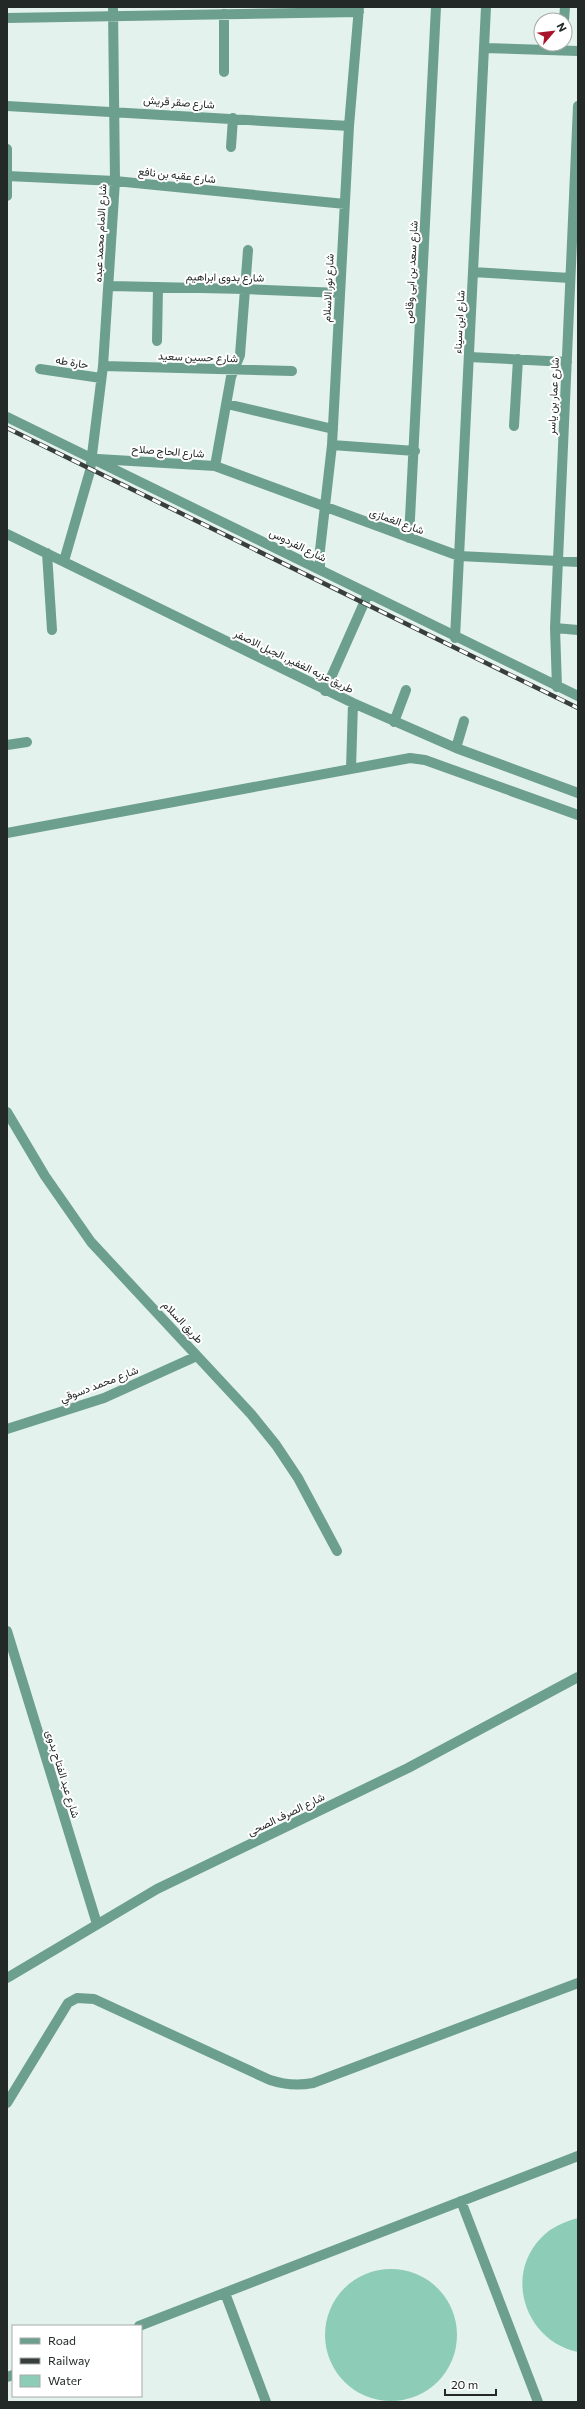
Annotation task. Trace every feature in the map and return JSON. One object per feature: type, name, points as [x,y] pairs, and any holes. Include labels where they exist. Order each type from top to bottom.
[{"type":"street","name":"شارع سعد بن ابى وقاص","points":[[409,538],[415,451],[436,7]]},
{"type":"street","name":"شارع ابن سيناء","points":[[455,638],[486,7]]},
{"type":"street","points":[[7,18],[113,11],[224,14],[359,10]]},
{"type":"street","name":"شارع نور الاسلام","points":[[320,569],[320,550],[332,446],[349,126],[359,10]]},
{"type":"street","name":"شارع الامام محمد عبده","points":[[64,561],[92,458],[103,366],[110,286],[115,181],[113,11]]},
{"type":"street","points":[[224,14],[224,72]]},
{"type":"street","points":[[484,48],[533,47]]},
{"type":"street","name":"شارع صقر قريش","points":[[7,106],[115,110],[349,126]]},
{"type":"street","name":"شارع عمار بن ياسر","points":[[557,687],[555,628],[578,106]]},
{"type":"street","points":[[231,147],[233,118]]},
{"type":"street","points":[[7,149],[7,196]]},
{"type":"street","name":"شارع عقبه بن نافع","points":[[7,176],[115,181],[345,204]]},
{"type":"street","name":"شارع الحاج صلاح","points":[[92,458],[215,466],[233,370],[240,355],[248,250]]},
{"type":"street","points":[[473,272],[570,278]]},
{"type":"street","name":"شارع بدوى ابراهيم","points":[[110,286],[340,293]]},
{"type":"street","points":[[157,341],[158,287]]},
{"type":"street","points":[[469,356],[567,362]]},
{"type":"street","points":[[514,426],[518,359]]},
{"type":"street","name":"شارع حسين سعيد","points":[[103,366],[292,371]]},
{"type":"street","name":"حارة طه","points":[[40,369],[101,378]]},
{"type":"street","points":[[227,404],[333,429]]},
{"type":"street","name":"شارع الفردوس","points":[[7,417],[320,569],[455,638],[578,696]]},
{"type":"street","points":[[332,446],[415,451]]},
{"type":"street","name":"شارع الغمازى","points":[[215,466],[459,556],[578,562]]},
{"type":"street","name":"طريق عزبه الغفير, الجبل الاصفر","points":[[7,534],[352,704],[456,748],[578,793]]},
{"type":"street","points":[[47,553],[52,630]]},
{"type":"street","points":[[325,691],[368,594]]},
{"type":"street","points":[[555,628],[578,630]]},
{"type":"street","points":[[394,722],[406,690]]},
{"type":"street","points":[[351,769],[352,704]]},
{"type":"street","points":[[456,748],[464,721]]},
{"type":"street","points":[[7,745],[27,742]]},
{"type":"street","points":[[7,833],[402,759],[418,758],[578,815]]},
{"type":"street","name":"طريق السلام","points":[[7,1112],[45,1176],[92,1242],[251,1414],[276,1445],[298,1478],[337,1551]]},
{"type":"street","name":"شارع محمد دسوقي","points":[[7,1429],[104,1398],[197,1356]]},
{"type":"street","name":"شارع عبد الفتاح بدوى","points":[[7,1631],[97,1924]]},
{"type":"street","name":"شارع الصرف الصحى","points":[[7,1978],[157,1889],[408,1768],[578,1677]]},
{"type":"street","points":[[7,2103],[68,2004],[77,1998],[94,1999],[270,2080],[284,2085],[298,2085],[320,2080],[578,1983]]},
{"type":"street","points":[[142,2325],[578,2156]]},
{"type":"street","points":[[461,2201],[538,2402]]},
{"type":"street","points":[[225,2293],[266,2402]]},
{"type":"water","points":[[578,2218],[578,2352],[560,2346],[545,2335],[534,2322],[526,2306],[523,2289],[524,2271],[530,2254],[541,2238],[558,2225]]},
{"type":"water","points":[[397,2269],[416,2274],[428,2280],[438,2288],[446,2298],[452,2310],[456,2322],[456,2348],[452,2360],[446,2372],[438,2382],[428,2390],[416,2396],[404,2400],[385,2401],[366,2396],[354,2390],[344,2382],[336,2372],[330,2360],[326,2348],[325,2329],[330,2310],[336,2298],[344,2288],[354,2280],[366,2274],[378,2270]]},
{"type":"railway","points":[[7,428],[578,708]]}]
